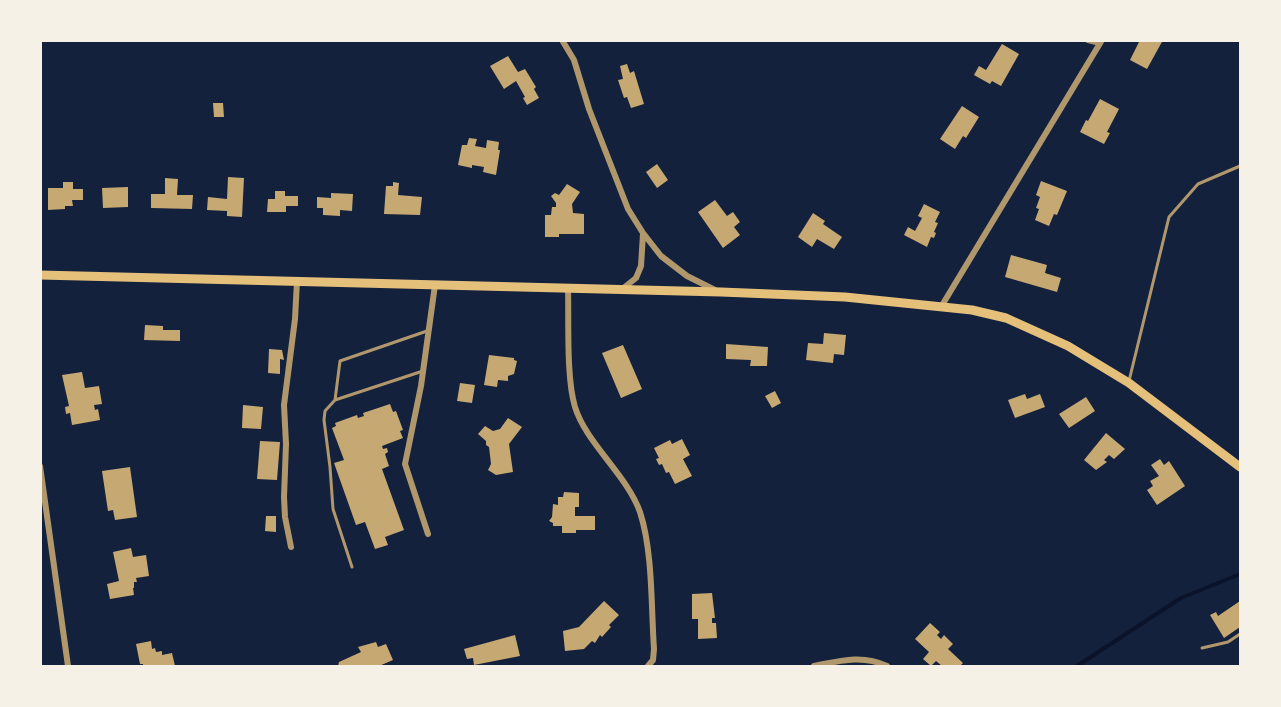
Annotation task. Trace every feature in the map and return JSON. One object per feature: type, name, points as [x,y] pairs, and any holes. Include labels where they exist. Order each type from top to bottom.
[{"type":"main road","points":[[40,275],[722,292],[844,297],[972,310],[1006,318],[1068,346],[1129,384],[1240,467]]},
{"type":"street","points":[[562,40],[574,60],[589,109],[628,209],[643,233],[661,256],[687,276],[722,292]]},
{"type":"street","points":[[941,307],[1101,42],[1088,40]]},
{"type":"street","points":[[621,290],[636,278],[641,266],[643,233]]},
{"type":"street","points":[[291,547],[284,497],[286,444],[284,405],[295,319],[297,281]]},
{"type":"street","points":[[428,534],[405,464],[423,371],[435,285]]},
{"type":"street","points":[[568,288],[571,375],[575,407],[584,426],[634,497],[641,515],[648,548],[654,649],[653,660],[648,666]]},
{"type":"street","points":[[40,466],[68,666]]},
{"type":"street","points":[[40,529],[50,528]]},
{"type":"street","points":[[814,666],[856,658],[887,666]]},
{"type":"lane","points":[[1129,384],[1169,217],[1198,184],[1240,166]]},
{"type":"lane","points":[[335,400],[340,361],[429,330]]},
{"type":"lane","points":[[352,567],[335,519],[324,420],[325,411],[335,400],[423,371]]},
{"type":"lane","points":[[1202,648],[1228,642],[1240,634]]},
{"type":"building","points":[[1140,40],[1163,40],[1147,69],[1130,60]]},
{"type":"building","points":[[1002,44],[1019,54],[1001,86],[992,81],[990,84],[974,75],[979,66],[986,70]]},
{"type":"building","points":[[508,56],[518,72],[525,69],[536,87],[534,89],[539,98],[527,105],[516,81],[504,89],[490,66]]},
{"type":"building","points":[[627,64],[630,73],[634,71],[644,104],[631,108],[627,97],[624,98],[618,80],[623,79],[620,66]]},
{"type":"building","points":[[1100,99],[1119,109],[1107,132],[1110,133],[1104,144],[1080,132]]},
{"type":"building","points":[[213,103],[223,103],[224,117],[214,117]]},
{"type":"building","points":[[962,106],[979,117],[966,138],[963,136],[955,149],[940,139]]},
{"type":"building","points":[[469,138],[477,139],[475,146],[486,148],[487,140],[499,142],[496,175],[483,172],[484,167],[472,165],[472,168],[458,165],[462,145],[467,145]]},
{"type":"building","points":[[657,164],[668,180],[657,188],[646,172]]},
{"type":"building","points":[[228,177],[244,178],[242,217],[227,216],[227,211],[207,210],[208,197],[227,199]]},
{"type":"building","points":[[165,178],[178,179],[177,195],[193,195],[192,209],[151,208],[151,194],[165,194]]},
{"type":"building","points":[[1041,181],[1067,191],[1057,215],[1054,214],[1049,226],[1035,220],[1040,197],[1036,195]]},
{"type":"building","points":[[63,182],[73,182],[73,189],[83,189],[83,200],[72,200],[73,206],[65,206],[65,209],[48,210],[48,188],[63,188]]},
{"type":"building","points":[[393,182],[399,183],[398,195],[422,197],[420,215],[384,214],[386,186],[393,186]]},
{"type":"building","points":[[567,184],[580,192],[572,204],[573,213],[584,214],[584,234],[559,234],[559,237],[545,237],[545,215],[551,215],[552,207],[556,207],[551,196],[555,193],[559,195]]},
{"type":"building","points":[[128,187],[128,207],[103,208],[102,188]]},
{"type":"building","points":[[275,191],[285,191],[285,196],[298,196],[298,206],[286,206],[286,212],[267,212],[268,199],[275,199]]},
{"type":"building","points":[[331,193],[353,194],[352,211],[340,210],[340,216],[323,215],[323,208],[317,208],[317,197],[331,198]]},
{"type":"building","points":[[715,200],[727,216],[733,212],[740,222],[734,227],[740,235],[723,248],[698,212]]},
{"type":"building","points":[[924,204],[940,212],[935,222],[938,223],[934,232],[936,233],[934,238],[931,237],[927,247],[904,235],[908,227],[915,231],[922,218],[918,216]]},
{"type":"building","points":[[813,213],[825,221],[823,224],[842,237],[834,249],[817,239],[812,247],[798,237]]},
{"type":"building","points":[[1011,255],[1047,265],[1045,273],[1061,278],[1057,292],[1005,277]]},
{"type":"building","points":[[145,325],[163,326],[163,330],[180,330],[180,341],[144,340]]},
{"type":"building","points":[[824,333],[846,335],[844,355],[834,354],[833,363],[806,360],[808,343],[823,344]]},
{"type":"building","points":[[726,344],[768,347],[767,366],[750,366],[751,360],[726,359]]},
{"type":"building","points":[[623,345],[642,389],[621,398],[602,353]]},
{"type":"building","points":[[269,349],[282,350],[284,360],[280,359],[280,374],[268,373]]},
{"type":"building","points":[[489,355],[514,358],[517,361],[514,374],[508,376],[508,381],[498,380],[497,387],[484,385]]},
{"type":"building","points":[[82,372],[85,388],[99,386],[102,404],[94,405],[95,410],[98,409],[100,420],[72,425],[70,413],[66,414],[65,407],[69,406],[62,375]]},
{"type":"building","points":[[460,383],[475,385],[472,403],[457,401]]},
{"type":"building","points":[[775,391],[781,403],[772,408],[765,396]]},
{"type":"building","points":[[1025,394],[1027,399],[1040,394],[1045,407],[1015,418],[1008,400]]},
{"type":"building","points":[[1086,397],[1095,411],[1069,428],[1059,414]]},
{"type":"building","points":[[390,404],[393,412],[396,411],[403,430],[400,431],[403,438],[382,446],[383,449],[387,448],[388,452],[385,454],[389,466],[382,469],[404,530],[385,537],[388,545],[375,549],[365,522],[356,525],[334,463],[344,460],[332,428],[336,426],[335,423],[357,415],[358,418],[364,416],[363,413]]},
{"type":"building","points":[[243,405],[263,407],[261,429],[242,428]]},
{"type":"building","points":[[508,418],[522,427],[509,444],[513,472],[496,475],[488,470],[491,464],[489,447],[478,434],[485,426],[493,431],[500,429]]},
{"type":"building","points":[[1106,433],[1125,449],[1114,459],[1109,455],[1104,460],[1107,462],[1096,470],[1084,460]]},
{"type":"building","points":[[682,439],[690,455],[683,459],[692,476],[675,484],[669,472],[666,473],[662,464],[659,465],[656,459],[659,458],[654,448],[670,440],[672,444]]},
{"type":"building","points":[[260,441],[280,442],[277,480],[257,479]]},
{"type":"building","points":[[1160,459],[1164,465],[1169,461],[1185,486],[1157,505],[1147,490],[1153,486],[1150,481],[1159,476],[1151,465]]},
{"type":"building","points":[[130,467],[137,517],[115,520],[113,510],[108,511],[102,471]]},
{"type":"building","points":[[564,492],[579,493],[579,507],[575,507],[575,516],[595,516],[595,530],[562,533],[562,526],[553,526],[553,523],[549,521],[552,517],[553,504],[558,505],[558,497],[563,497]]},
{"type":"building","points":[[266,516],[276,516],[276,532],[265,531]]},
{"type":"building","points":[[131,548],[133,557],[146,555],[149,576],[136,578],[137,582],[134,582],[133,588],[134,595],[110,599],[107,584],[119,581],[113,552]]},
{"type":"building","points":[[712,593],[715,618],[712,618],[712,623],[716,623],[717,638],[698,639],[698,619],[692,619],[692,594]]},
{"type":"building","points":[[604,601],[619,615],[609,625],[611,627],[602,637],[600,635],[595,643],[592,641],[584,649],[565,651],[563,631],[579,627]]},
{"type":"building","points":[[1240,601],[1240,627],[1224,638],[1210,615],[1216,612],[1218,616]]},
{"type":"building","points":[[930,623],[940,632],[937,635],[941,639],[944,635],[953,644],[948,649],[963,663],[960,666],[942,666],[936,661],[931,666],[923,659],[929,652],[915,639]]},
{"type":"building","points":[[515,635],[520,656],[474,665],[473,658],[467,659],[464,649]]},
{"type":"building","points":[[151,641],[152,649],[155,648],[156,652],[162,651],[162,655],[172,653],[175,666],[143,666],[140,664],[136,644]]},
{"type":"building","points":[[376,642],[378,647],[386,644],[393,660],[379,666],[338,666],[339,662],[361,652],[358,647]]},
{"type":"waterway","points":[[1077,666],[1181,598],[1240,574]]}]
